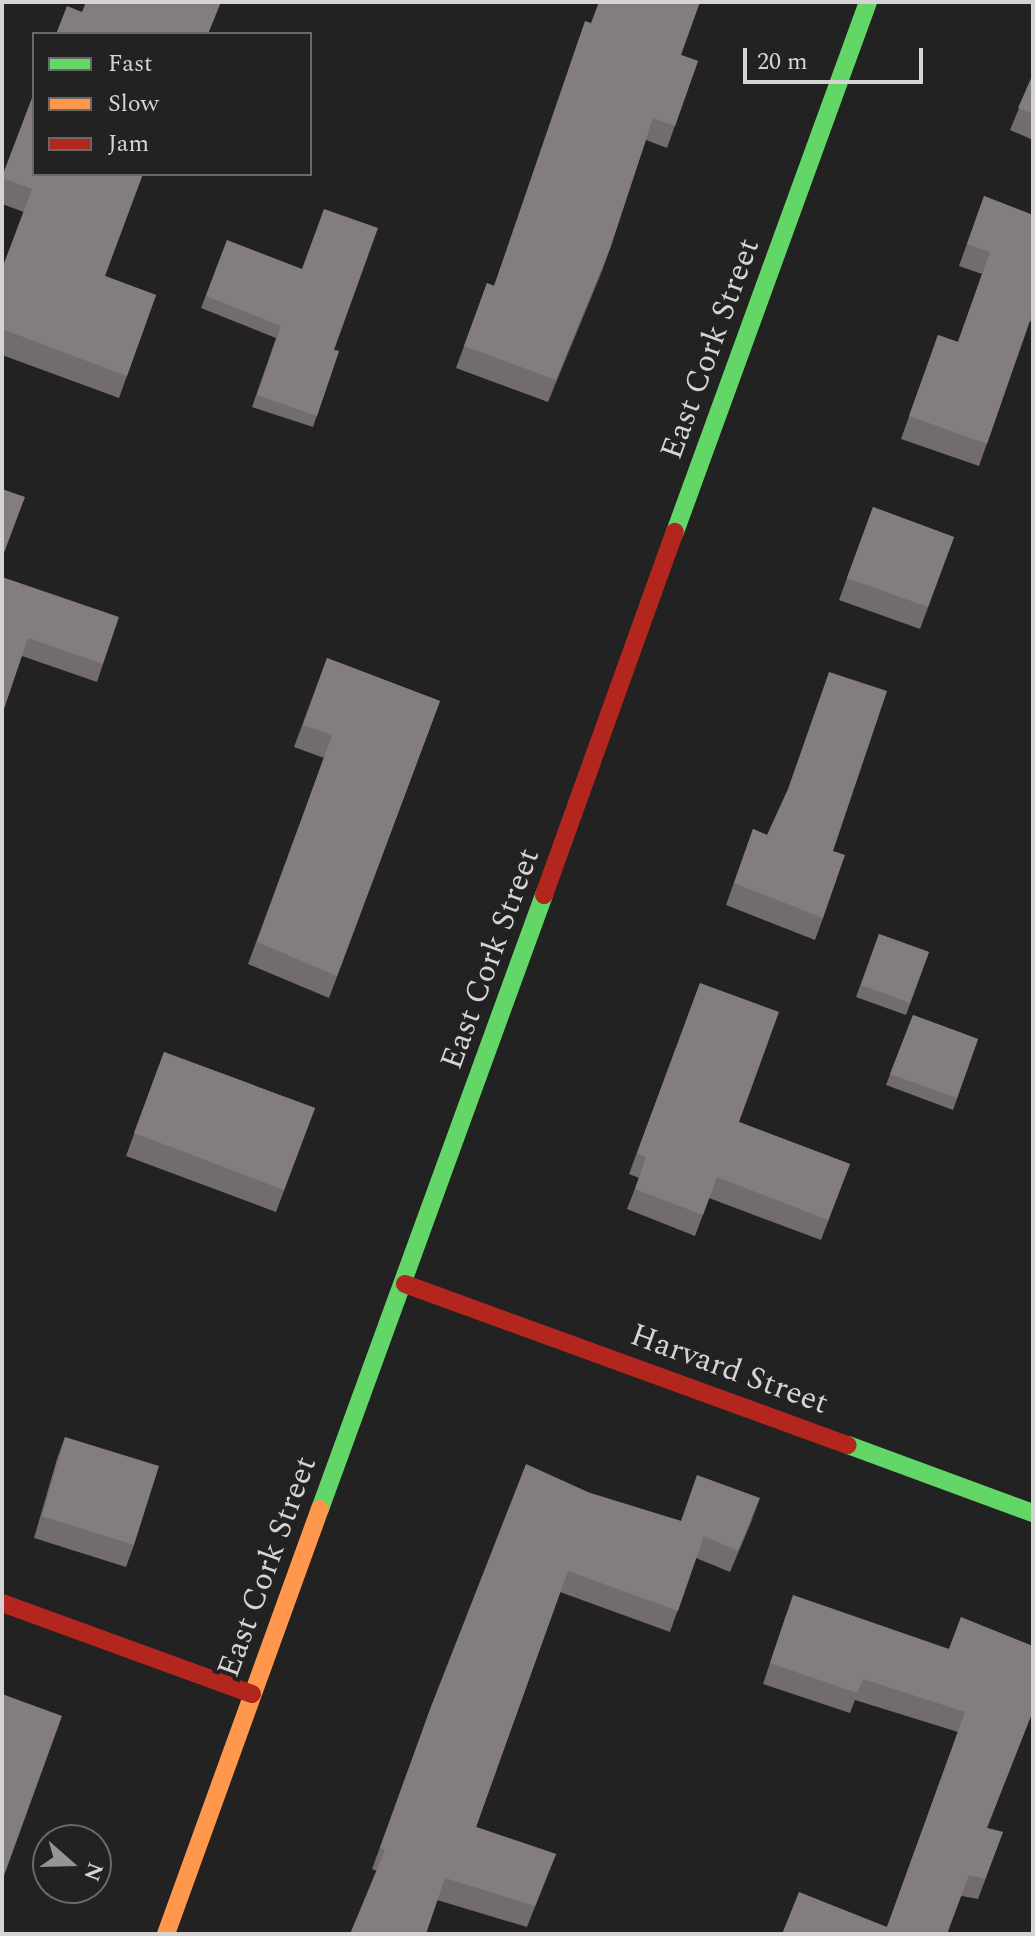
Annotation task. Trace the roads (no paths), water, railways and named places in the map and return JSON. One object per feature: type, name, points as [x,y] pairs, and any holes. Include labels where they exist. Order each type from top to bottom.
[{"type":"street","name":"East Cork Street","points":[[166,1934],[405,1284],[868,2]]},
{"type":"street","name":"Harvard Street","points":[[405,1284],[1033,1513]]},
{"type":"street","points":[[2,1603],[252,1694]]}]
